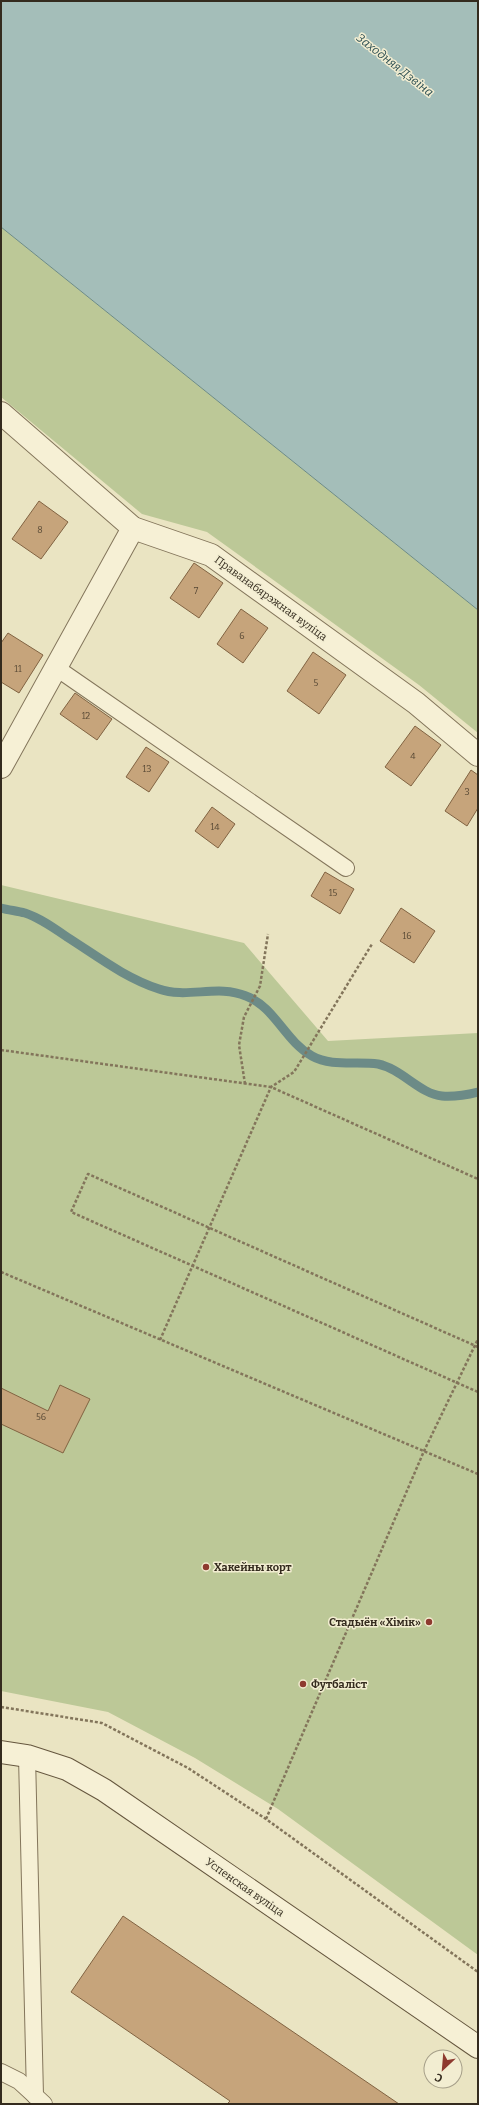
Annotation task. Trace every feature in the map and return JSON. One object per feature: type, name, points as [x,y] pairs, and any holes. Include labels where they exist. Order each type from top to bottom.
[{"type":"street","name":"Праванабярэжная вуліца","points":[[1,413],[133,528],[211,555],[416,703],[478,755]]},
{"type":"street","points":[[1,767],[133,528]]},
{"type":"street","name":"Успенская вуліца","points":[[1,1752],[28,1756],[67,1769],[104,1790],[478,2047]]},
{"type":"lane","points":[[55,667],[346,868]]},
{"type":"lane","points":[[28,1756],[40,2100]]},
{"type":"lane","points":[[1,2072],[19,2081],[40,2100]]},
{"type":"path","points":[[245,1084],[239,1045],[244,1017],[260,986],[268,934]]},
{"type":"path","points":[[160,1340],[272,1087],[294,1072],[372,944]]},
{"type":"path","points":[[1,1050],[272,1087],[478,1179]]},
{"type":"path","points":[[476,1346],[88,1174],[71,1212],[478,1392]]},
{"type":"path","points":[[1,1272],[478,1474]]},
{"type":"path","points":[[266,1819],[424,1451],[476,1346],[478,1339]]},
{"type":"path","points":[[1,1707],[102,1723],[188,1768],[266,1819],[478,1972]]},
{"type":"green space","points":[[1,227],[478,610],[478,733],[419,685],[207,532],[142,514],[1,397]]},
{"type":"green space","points":[[1,885],[244,943],[328,1041],[478,1033],[478,1955],[278,1809],[195,1758],[108,1712],[1,1691]]},
{"type":"water","name":"Заходняя Дзвіна","points":[[1,1],[478,1],[478,610],[1,227]]},
{"type":"building","points":[[39,501],[68,522],[41,559],[12,539]]},
{"type":"building","points":[[194,563],[223,583],[199,618],[170,598]]},
{"type":"building","points":[[241,609],[268,628],[243,663],[217,644]]},
{"type":"building","points":[[8,633],[43,655],[19,693],[1,682],[1,643]]},
{"type":"building","points":[[313,652],[346,675],[319,714],[287,691]]},
{"type":"building","points":[[75,693],[112,719],[97,740],[60,714]]},
{"type":"building","points":[[415,726],[441,745],[411,786],[385,767]]},
{"type":"building","points":[[146,747],[169,762],[149,792],[126,777]]},
{"type":"building","points":[[471,770],[478,775],[478,808],[467,826],[445,811]]},
{"type":"building","points":[[212,807],[235,824],[218,848],[195,831]]},
{"type":"building","points":[[325,872],[354,889],[340,914],[311,896]]},
{"type":"building","points":[[401,908],[435,931],[414,963],[380,941]]},
{"type":"building","points":[[60,1385],[90,1399],[63,1453],[1,1424],[1,1388],[48,1411]]},
{"type":"building","points":[[123,1916],[399,2104],[227,2104],[230,2101],[71,1992]]},
{"type":"waterway","points":[[1,908],[25,913],[36,918],[123,973],[159,989],[180,993],[225,991],[246,996],[265,1008],[294,1042],[303,1050],[319,1059],[336,1063],[378,1064],[395,1071],[426,1091],[442,1096],[460,1096],[478,1092]]},
{"type":"place","name":"Хакейны корт","points":[[206,1567]]},
{"type":"place","name":"Стадыён «Хімік»","points":[[429,1622]]},
{"type":"place","name":"Футбаліст","points":[[303,1684]]}]
